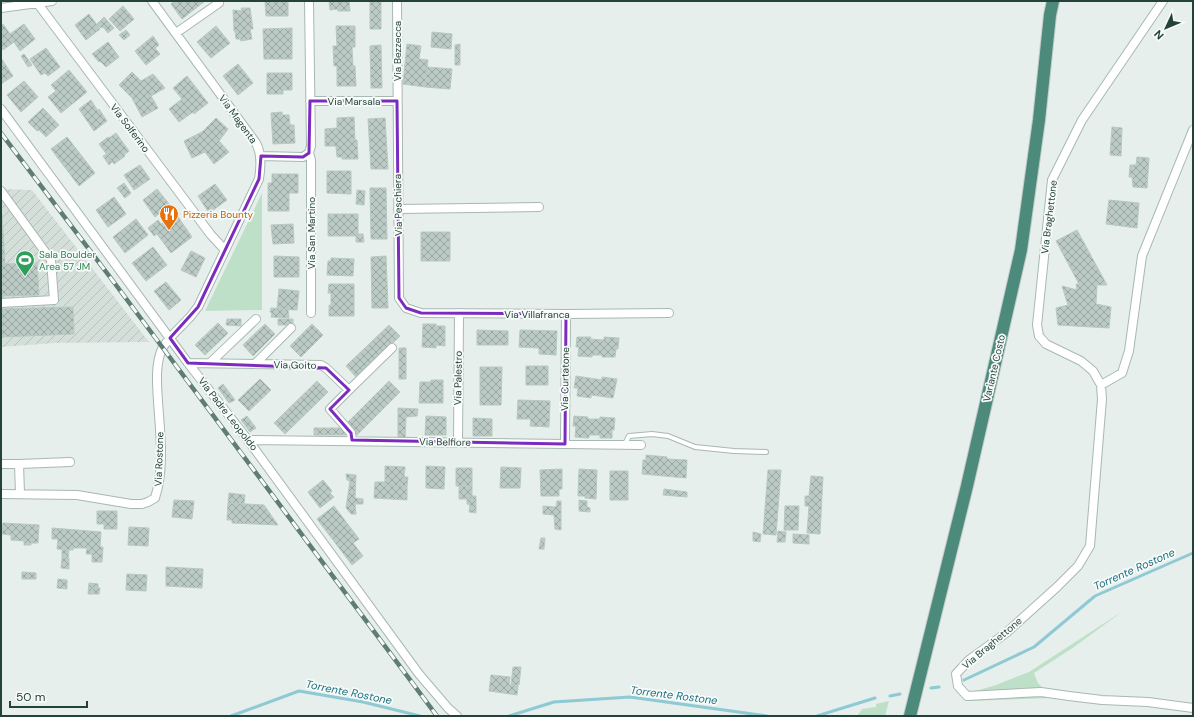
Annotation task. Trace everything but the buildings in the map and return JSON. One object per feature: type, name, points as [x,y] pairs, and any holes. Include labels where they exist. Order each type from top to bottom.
[{"type":"highway","points":[[1048,1],[1050,15]]},
{"type":"highway","points":[[1050,15],[1053,1]]},
{"type":"highway","name":"Variante Costo","points":[[910,716],[965,494],[1021,250],[1039,120],[1050,15]]},
{"type":"street","points":[[1,8],[52,1]]},
{"type":"street","name":"Via Magenta","points":[[152,1],[256,143],[261,156],[261,170],[259,179],[198,307],[189,319],[170,338]]},
{"type":"street","name":"Via San Martino","points":[[310,1],[311,146],[309,153],[311,160],[311,313]]},
{"type":"street","name":"Via Bezzecca","points":[[396,1],[397,101]]},
{"type":"street","name":"Via Braghettone","points":[[1163,1],[1082,120],[1052,180],[1037,325],[1039,336],[1046,344],[1081,361],[1093,371],[1101,384],[1102,399],[1090,546],[1078,566],[1057,587],[1006,633],[969,660],[956,674],[958,686],[967,696],[1041,692],[1102,700],[1148,702],[1193,708]]},
{"type":"street","points":[[176,33],[219,3]]},
{"type":"street","name":"Via Solferino","points":[[38,4],[211,235],[225,250]]},
{"type":"street","name":"Via Marsala","points":[[310,101],[397,101]]},
{"type":"street","name":"Via Peschiera","points":[[397,101],[399,298],[406,308]]},
{"type":"street","name":"Via Padre Leopoldo","points":[[1,109],[188,363],[248,440],[419,674],[448,708],[457,716]]},
{"type":"street","points":[[1101,384],[1122,373],[1129,351],[1142,256],[1193,130]]},
{"type":"street","points":[[261,156],[303,157],[309,153]]},
{"type":"street","points":[[1,191],[51,260],[54,300],[1,303]]},
{"type":"street","points":[[398,210],[539,207]]},
{"type":"street","name":"Via Villafranca","points":[[406,308],[421,313],[669,313]]},
{"type":"street","name":"Via Palestro","points":[[458,442],[459,313]]},
{"type":"street","name":"Via Curtatone","points":[[565,444],[566,314]]},
{"type":"street","points":[[210,363],[256,319]]},
{"type":"street","name":"Via Goito","points":[[255,364],[290,328]]},
{"type":"street","name":"Via Rostone","points":[[1,494],[77,495],[130,504],[148,502],[155,498],[160,479],[161,448],[157,364],[163,348],[170,338]]},
{"type":"street","points":[[352,440],[351,433],[330,409],[392,348]]},
{"type":"street","name":"Via Goito","points":[[188,363],[321,365],[349,390]]},
{"type":"street","name":"Via Belfiore","points":[[248,440],[352,440],[641,445]]},
{"type":"street","points":[[1,464],[70,462]]},
{"type":"street","points":[[19,464],[20,494]]},
{"type":"lane","points":[[625,445],[629,436],[652,434],[668,436],[695,447],[734,451],[766,452]]},
{"type":"highlighted area","points":[[310,101],[397,101],[399,298],[406,308],[421,313],[566,314],[565,444],[352,440],[351,433],[330,409],[349,390],[326,368],[188,363],[170,338],[198,307],[259,179],[261,156],[303,157],[309,153]]},
{"type":"shaded area","points":[[1,189],[32,190],[149,342],[55,343],[1,347]]},
{"type":"green space","points":[[262,193],[262,310],[205,311]]},
{"type":"green space","points":[[1123,611],[1074,647],[1034,673],[1038,683],[1052,698],[968,701],[962,695],[996,685],[1029,672]]},
{"type":"green space","points":[[889,701],[885,716],[857,716],[862,709],[876,707],[876,704]]},
{"type":"waterway","name":"Torrente Rostone","points":[[964,680],[1034,647],[1095,596],[1193,553]]},
{"type":"waterway","name":"Torrente Rostone","points":[[931,688],[939,687]]},
{"type":"waterway","name":"Torrente Rostone","points":[[231,716],[299,691],[363,702],[420,716]]},
{"type":"waterway","name":"Torrente Rostone","points":[[890,696],[900,694]]},
{"type":"waterway","name":"Torrente Rostone","points":[[509,716],[554,702],[630,697],[767,716]]},
{"type":"waterway","name":"Torrente Rostone","points":[[817,716],[875,698]]},
{"type":"railway","points":[[1,133],[437,716]]},
{"type":"place","name":"Pizzeria Bounty","points":[[169,231]]},
{"type":"place","name":"Sala Boulder Area 57 JM","points":[[25,277]]}]
